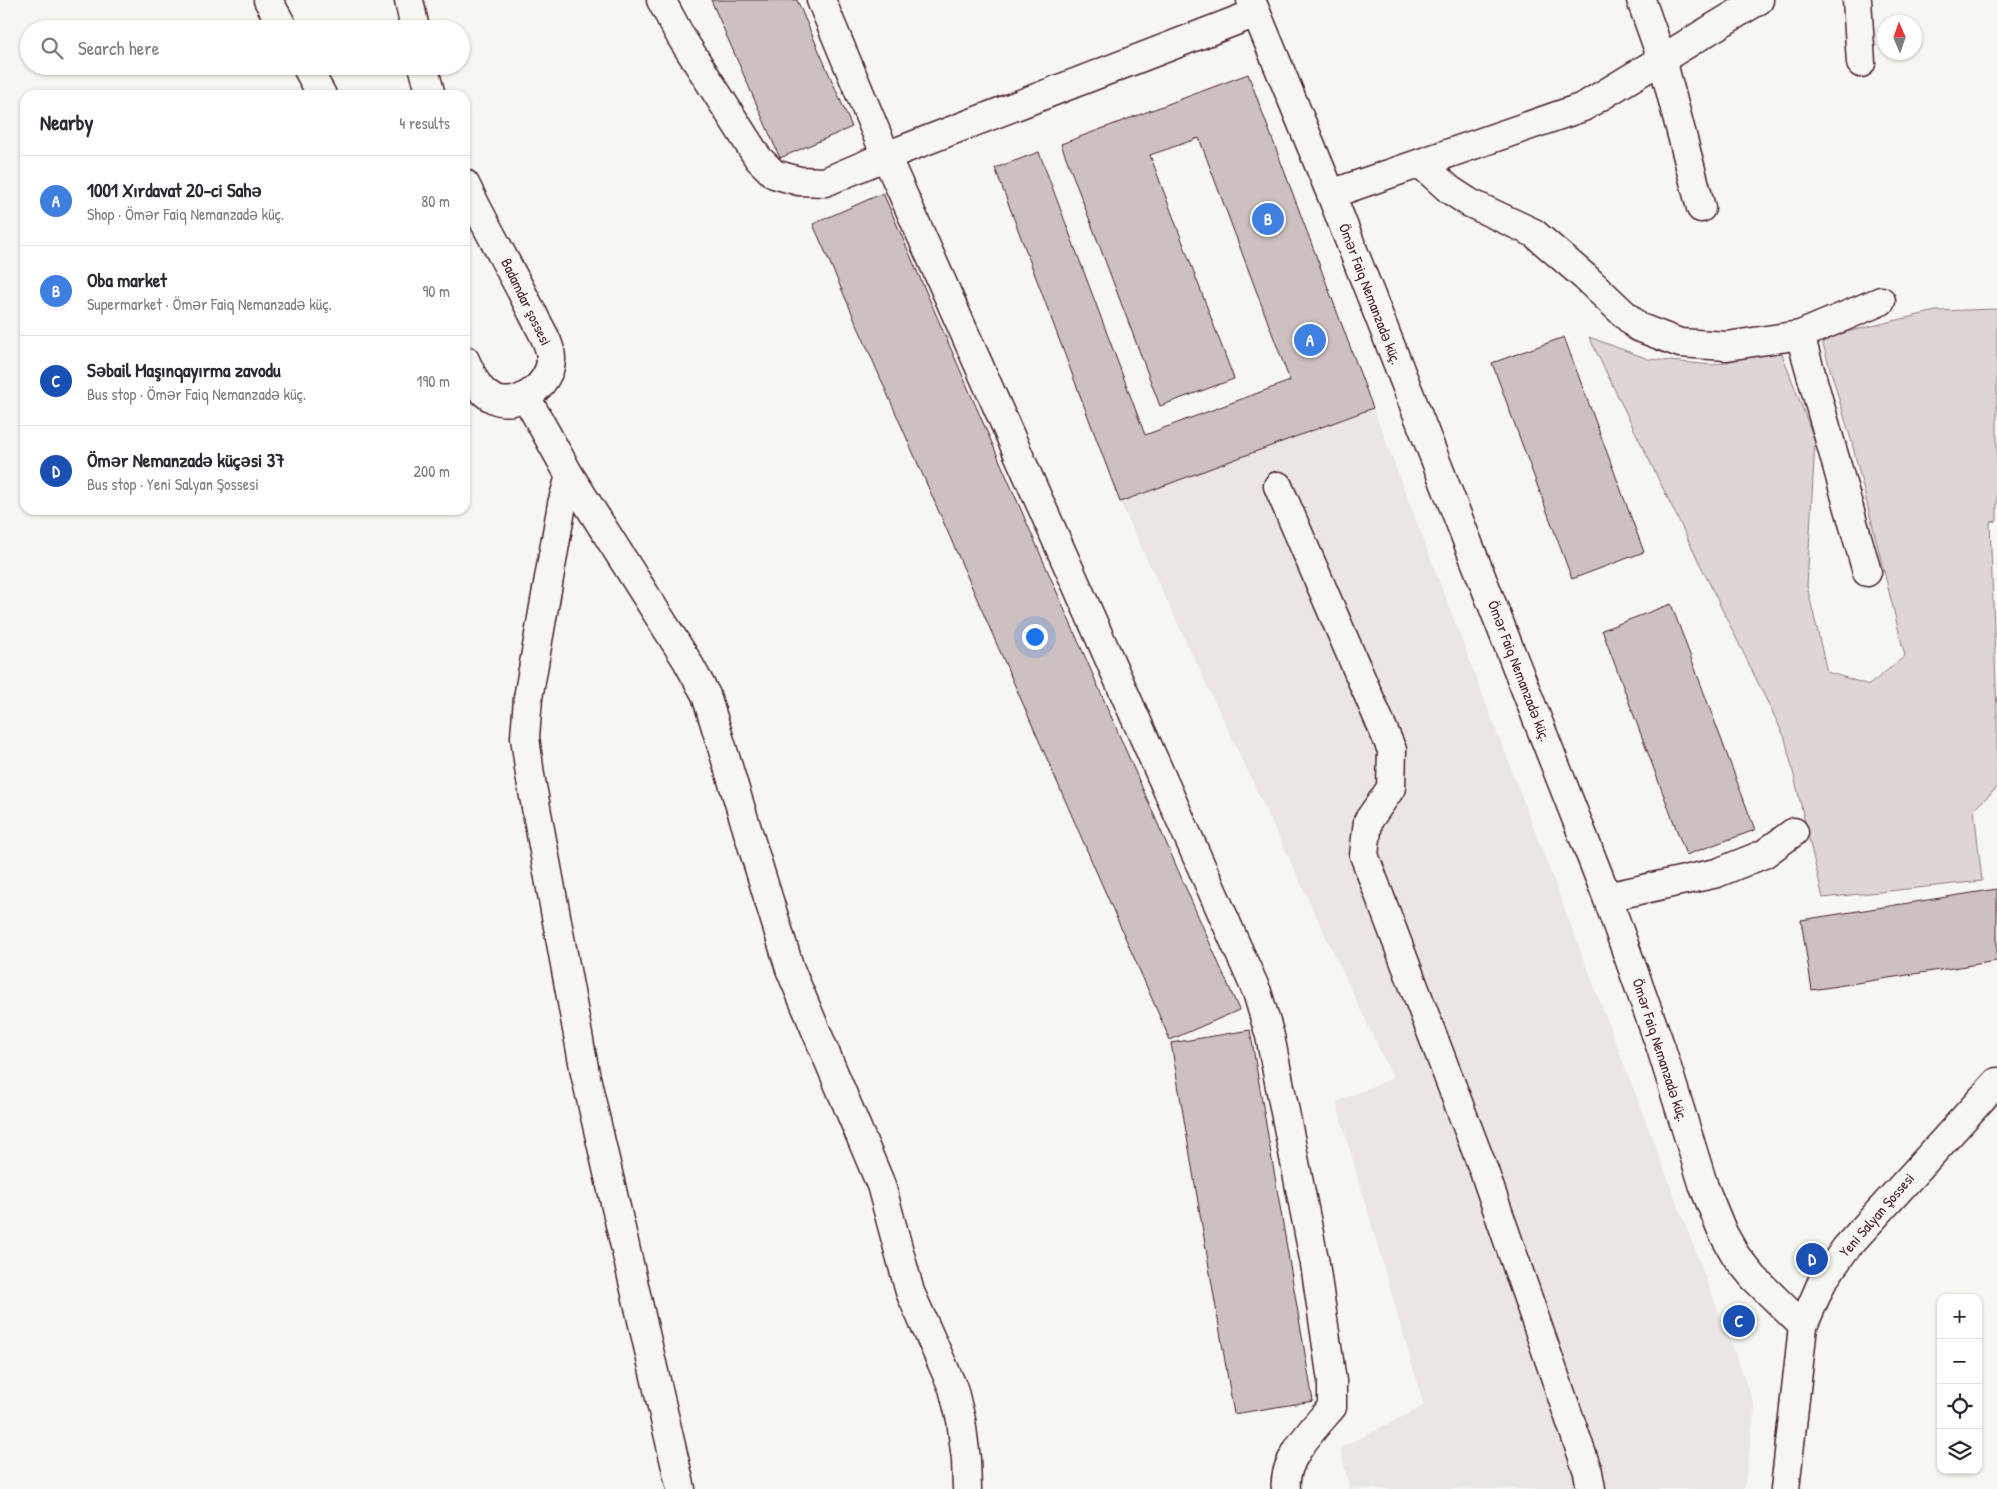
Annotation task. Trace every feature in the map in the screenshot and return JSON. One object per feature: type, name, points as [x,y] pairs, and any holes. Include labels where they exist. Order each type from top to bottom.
[{"type":"street","points":[[268,0],[279,20]]},
{"type":"street","points":[[410,0],[413,20]]},
{"type":"street","points":[[661,0],[681,37],[758,158],[774,174],[799,182],[826,182],[1253,6]]},
{"type":"street","points":[[820,0],[886,156],[1257,992],[1270,1036],[1315,1264],[1332,1381],[1332,1407],[1298,1447],[1284,1481],[1286,1489]]},
{"type":"street","points":[[1641,0],[1662,59],[1701,208]]},
{"type":"street","points":[[1331,194],[1583,107],[1759,0]]},
{"type":"street","points":[[1857,0],[1861,63]]},
{"type":"street","name":"Ömər Faiq Nemanzadə küç.","points":[[1253,6],[1331,194],[1607,897],[1661,1048],[1704,1187],[1723,1233],[1736,1256],[1748,1270],[1803,1326]]},
{"type":"street","points":[[311,75],[319,90]]},
{"type":"street","points":[[425,75],[430,90]]},
{"type":"street","points":[[1421,164],[1450,190],[1470,203],[1534,233],[1585,277],[1638,327],[1680,343],[1726,346],[1800,335],[1881,301]]},
{"type":"street","name":"Badamdar şossesi","points":[[470,193],[548,344],[551,358],[548,374],[538,387],[526,397]]},
{"type":"street","points":[[1800,335],[1867,572]]},
{"type":"street","points":[[470,369],[482,391],[495,400],[513,400],[526,397],[570,476],[686,659],[706,695],[790,969],[881,1185],[910,1292],[953,1388],[961,1420],[966,1459],[967,1489]]},
{"type":"street","points":[[570,476],[562,504],[528,698],[525,737],[530,776],[586,1073],[681,1489]]},
{"type":"street","points":[[1278,486],[1392,750],[1391,788],[1368,821],[1364,855],[1484,1171],[1588,1472],[1591,1489]]},
{"type":"street","points":[[1607,897],[1717,873],[1764,854],[1794,832]]},
{"type":"street","name":"Yeni Salyan Şossesi","points":[[1785,1489],[1803,1326],[1822,1282],[1844,1249],[1997,1082]]},
{"type":"shaded area","points":[[1997,309],[1997,521],[1990,522],[1997,713],[1997,788],[1974,809],[1982,881],[1823,898],[1785,738],[1589,337],[1648,359],[1713,365],[1780,349],[1815,441],[1807,586],[1827,672],[1869,685],[1905,656],[1852,443],[1821,338],[1936,311]]},
{"type":"shaded area","points":[[1373,408],[1755,1407],[1744,1489],[1350,1489],[1340,1448],[1424,1406],[1336,1102],[1393,1078],[1120,502]]},
{"type":"building","points":[[711,0],[797,0],[852,127],[780,158]]},
{"type":"building","points":[[1248,74],[1373,408],[1120,502],[995,168],[1039,152],[1145,435],[1290,381],[1199,138],[1150,155],[1234,379],[1160,406],[1061,144]]},
{"type":"building","points":[[883,193],[1239,1010],[1170,1040],[813,224]]},
{"type":"building","points":[[1564,337],[1644,552],[1572,579],[1492,363]]},
{"type":"building","points":[[1671,604],[1755,830],[1686,855],[1602,630]]},
{"type":"building","points":[[1997,889],[1997,961],[1812,990],[1801,920]]},
{"type":"building","points":[[1250,1030],[1313,1401],[1234,1414],[1171,1043]]},
{"type":"place","name":"Oba market","points":[[1268,219]]},
{"type":"place","name":"1001 Xırdavat 20-ci Sahə","points":[[1310,340]]},
{"type":"place","name":"Ömər Nemanzadə küçəsi 37","points":[[1812,1259]]},
{"type":"place","name":"Səbail Maşınqayırma zavodu","points":[[1739,1321]]}]
